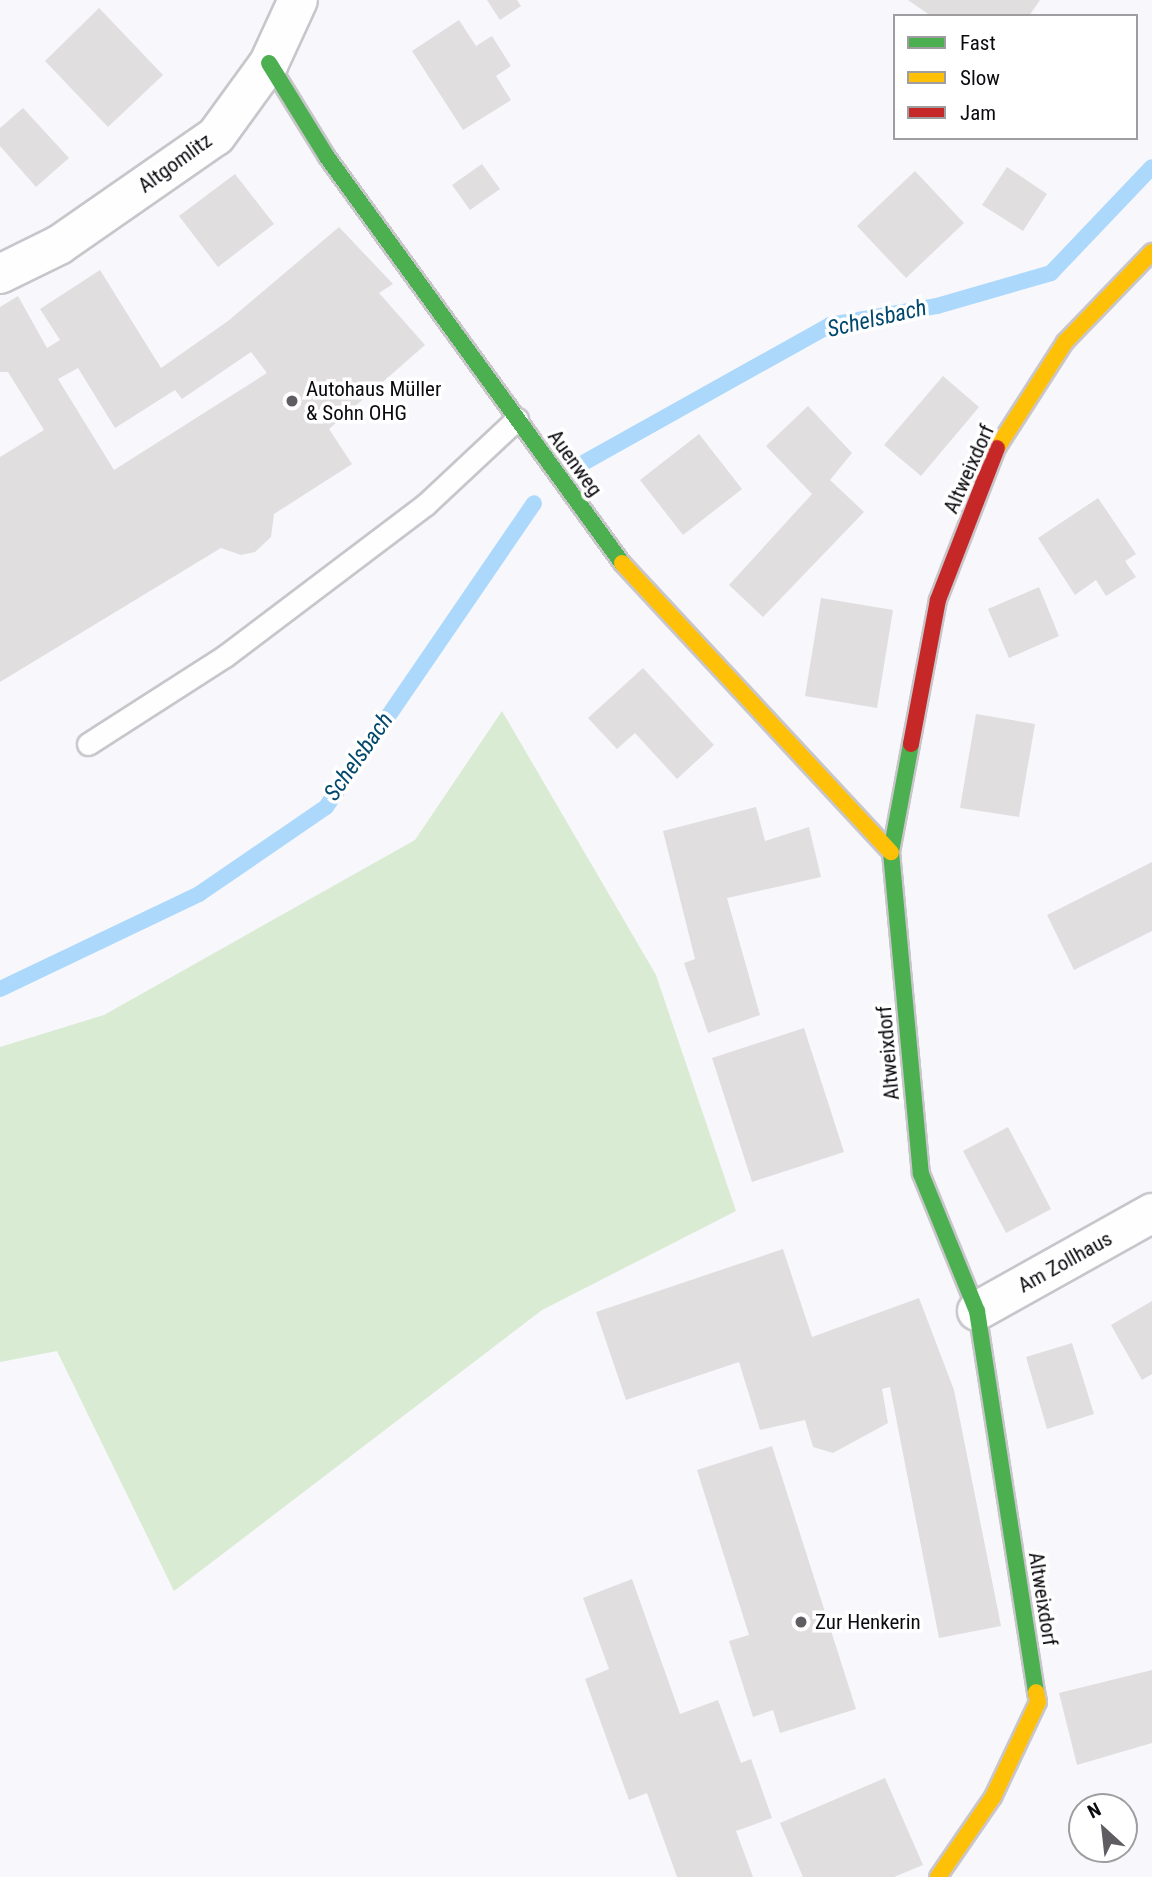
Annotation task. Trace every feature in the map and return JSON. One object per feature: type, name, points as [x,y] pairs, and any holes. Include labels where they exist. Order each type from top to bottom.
[{"type":"street","name":"Altgomlitz","points":[[0,274],[59,246],[216,136],[269,63],[298,0]]},
{"type":"street","name":"Auenweg","points":[[269,63],[327,157],[625,567],[891,852]]},
{"type":"street","name":"Altweixdorf","points":[[939,1877],[993,1797],[1038,1702],[977,1311],[921,1174],[891,852],[939,600],[996,449],[1065,342],[1152,252]]},
{"type":"street","name":"Am Zollhaus","points":[[977,1311],[1152,1213]]},
{"type":"lane","points":[[88,744],[225,656],[425,505],[517,419]]},
{"type":"green space","points":[[502,711],[656,975],[736,1211],[542,1310],[174,1591],[57,1351],[0,1362],[0,1047],[104,1015],[415,840]]},
{"type":"building","points":[[487,0],[517,0],[521,6],[500,20]]},
{"type":"building","points":[[908,0],[1040,0],[1030,14],[928,14]]},
{"type":"building","points":[[99,8],[163,75],[108,127],[45,61]]},
{"type":"building","points":[[459,20],[476,46],[492,36],[511,66],[496,76],[511,100],[463,130],[412,51]]},
{"type":"building","points":[[23,108],[69,158],[36,187],[0,146],[0,128]]},
{"type":"building","points":[[482,164],[500,189],[470,210],[452,185]]},
{"type":"building","points":[[1007,167],[1047,194],[1023,231],[982,205]]},
{"type":"building","points":[[915,171],[964,223],[906,278],[857,226]]},
{"type":"building","points":[[235,174],[274,224],[218,267],[179,216]]},
{"type":"building","points":[[339,227],[393,284],[379,293],[425,345],[329,429],[352,464],[274,514],[271,537],[255,552],[241,555],[221,548],[0,682],[0,457],[44,430],[8,372],[0,372],[0,307],[18,296],[47,348],[60,340],[40,309],[100,270],[161,368],[228,321]],"holes":[[[251,352],[267,373],[114,470],[58,379],[78,368],[115,428],[175,390],[182,399]]]},
{"type":"building","points":[[943,376],[979,407],[921,476],[884,445]]},
{"type":"building","points":[[808,406],[852,453],[830,480],[864,512],[763,617],[729,585],[812,494],[766,446]]},
{"type":"building","points":[[699,434],[742,489],[683,535],[640,480]]},
{"type":"building","points":[[1098,498],[1136,554],[1125,561],[1136,577],[1106,596],[1096,580],[1075,595],[1038,538]]},
{"type":"building","points":[[1039,587],[1059,636],[1009,658],[988,609]]},
{"type":"building","points":[[821,598],[893,610],[877,708],[805,696]]},
{"type":"building","points":[[643,668],[714,745],[677,779],[635,733],[617,749],[588,718]]},
{"type":"building","points":[[976,714],[1035,724],[1019,817],[960,808]]},
{"type":"building","points":[[756,807],[765,841],[809,827],[821,877],[727,898],[760,1015],[708,1033],[684,963],[695,959],[663,831]]},
{"type":"building","points":[[1152,862],[1152,931],[1074,970],[1047,915]]},
{"type":"building","points":[[804,1028],[844,1152],[752,1182],[712,1058]]},
{"type":"building","points":[[1008,1127],[1051,1209],[1006,1233],[963,1151]]},
{"type":"building","points":[[783,1249],[812,1337],[919,1298],[954,1390],[1001,1626],[939,1638],[890,1387],[882,1389],[888,1423],[833,1453],[813,1447],[805,1420],[760,1430],[739,1362],[626,1400],[596,1312]]},
{"type":"building","points":[[1152,1301],[1152,1374],[1142,1380],[1111,1325]]},
{"type":"building","points":[[1072,1343],[1094,1414],[1047,1429],[1026,1357]]},
{"type":"building","points":[[772,1446],[856,1709],[780,1733],[773,1710],[753,1717],[729,1641],[749,1635],[697,1470]]},
{"type":"building","points":[[632,1579],[680,1714],[718,1700],[741,1763],[751,1759],[772,1818],[736,1831],[753,1877],[677,1877],[647,1793],[629,1800],[585,1679],[609,1669],[583,1598]]},
{"type":"building","points":[[1152,1670],[1152,1743],[1077,1765],[1059,1693]]},
{"type":"building","points":[[885,1778],[923,1865],[894,1877],[803,1877],[780,1823]]},
{"type":"waterway","name":"Schelsbach","points":[[585,462],[830,325],[937,306],[1051,273],[1152,167]]},
{"type":"waterway","name":"Schelsbach","points":[[0,989],[199,894],[326,807],[534,503]]},
{"type":"traffic: fast","points":[[269,63],[327,157],[622,563]]},
{"type":"traffic: fast","points":[[911,744],[891,852],[921,1174],[977,1311],[1036,1692]]},
{"type":"traffic: slow","points":[[997,448],[1065,342],[1152,252]]},
{"type":"traffic: slow","points":[[622,563],[891,852]]},
{"type":"traffic: slow","points":[[938,1877],[993,1797],[1038,1702],[1036,1692]]},
{"type":"traffic: jam","points":[[911,744],[938,600],[997,448]]},
{"type":"place","name":"Autohaus Müller & Sohn OHG","points":[[292,401]]},
{"type":"place","name":"Zur Henkerin","points":[[801,1622]]}]
